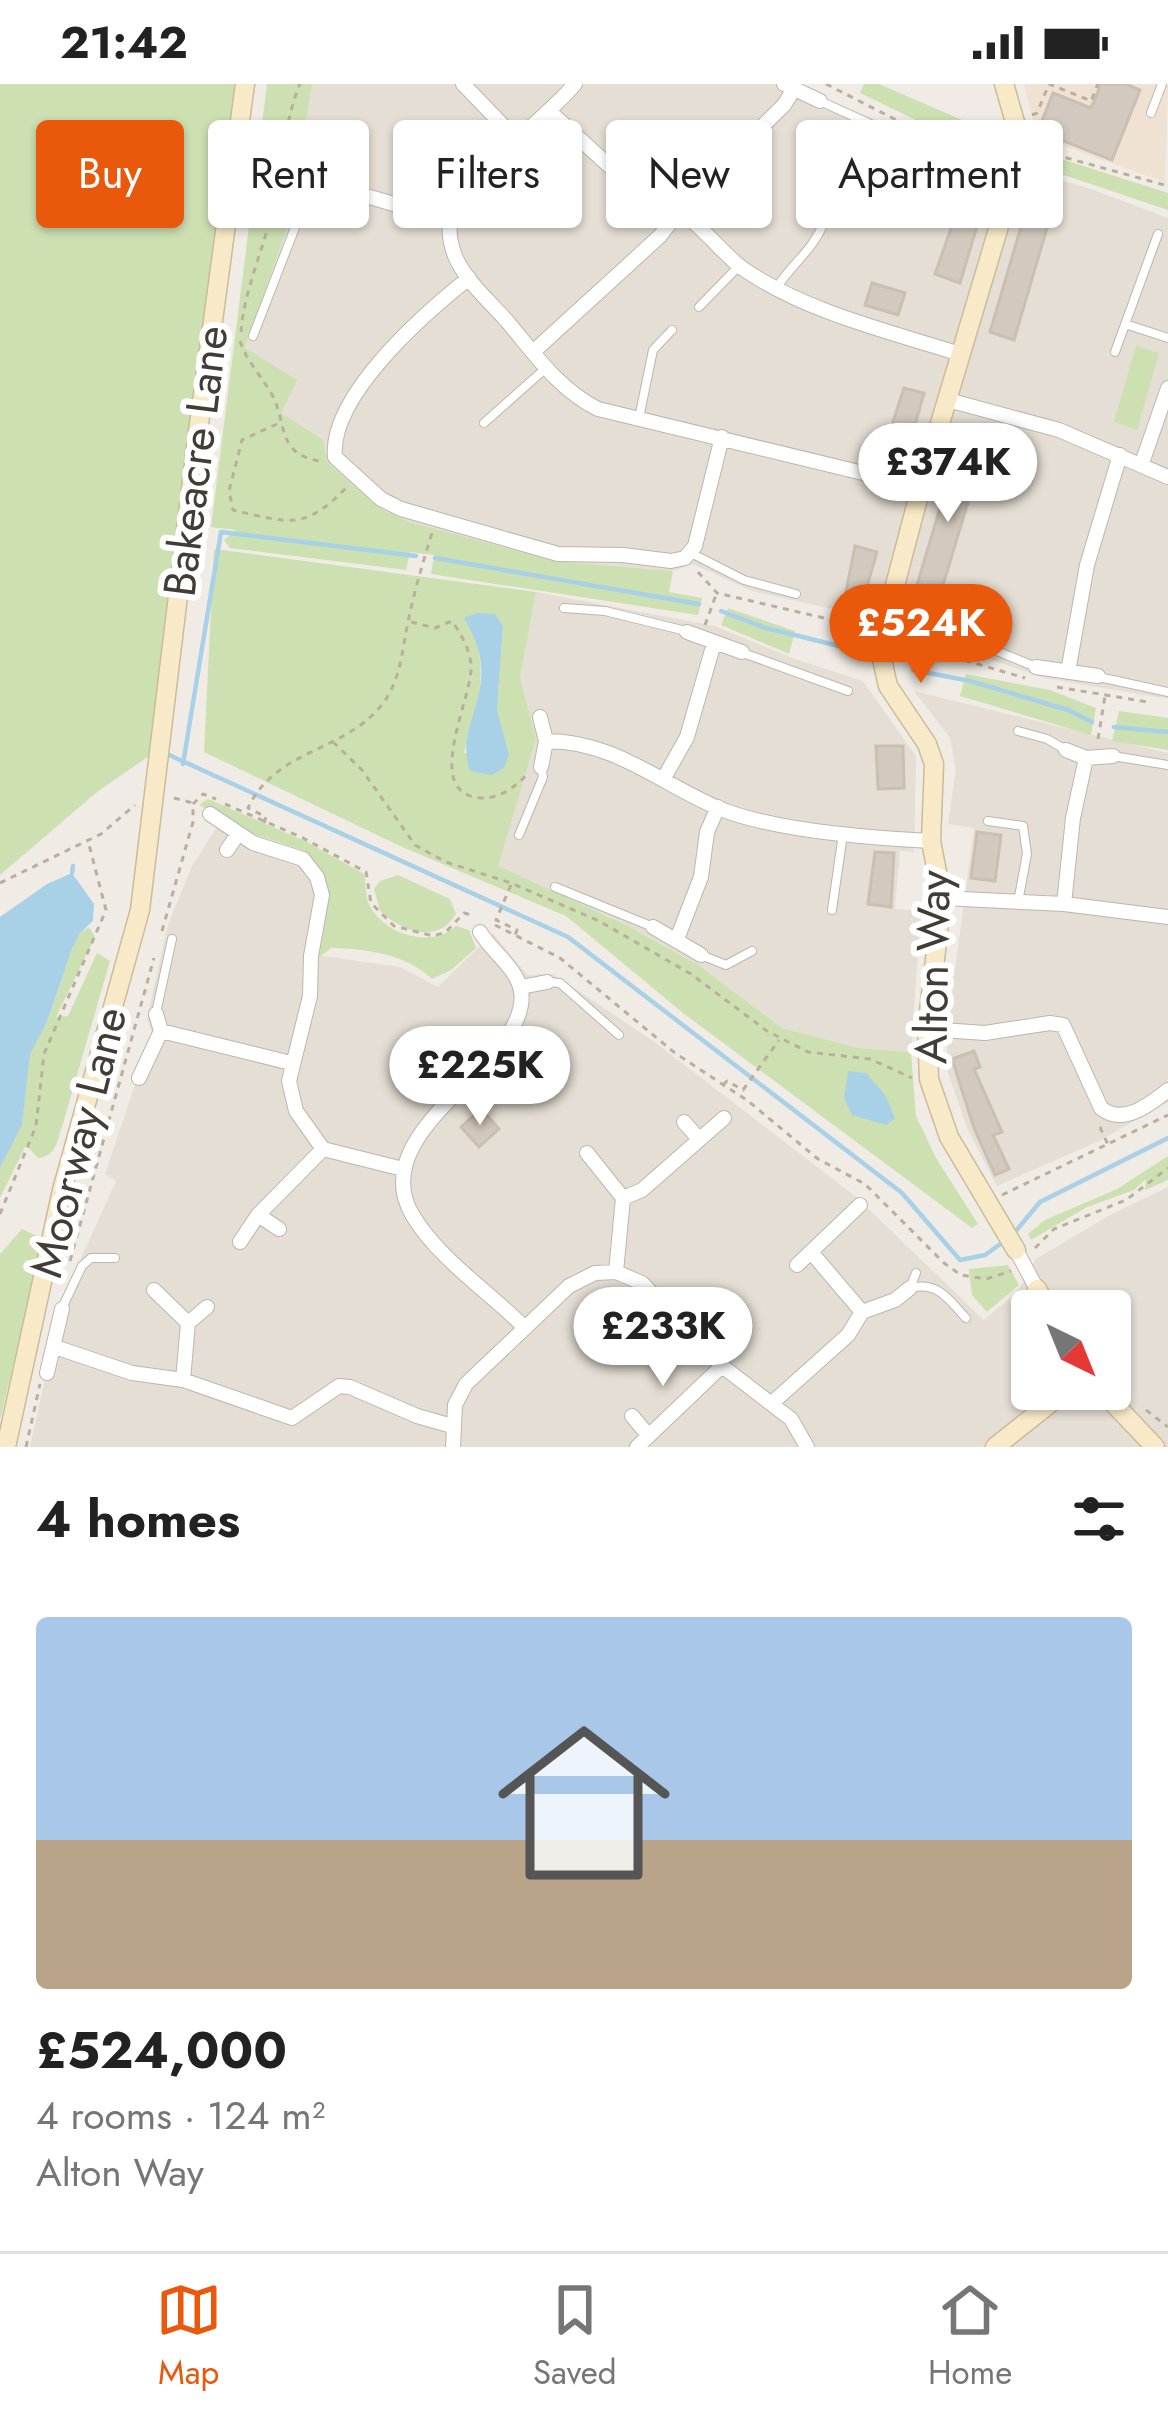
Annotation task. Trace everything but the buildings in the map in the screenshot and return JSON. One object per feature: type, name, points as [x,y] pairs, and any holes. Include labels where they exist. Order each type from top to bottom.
[{"type":"street","name":"Bakeacre Lane","points":[[148,838],[244,84]]},
{"type":"street","points":[[463,84],[498,120]]},
{"type":"street","points":[[541,120],[575,84]]},
{"type":"street","points":[[1004,84],[1014,120]]},
{"type":"street","points":[[769,120],[784,105],[789,86],[820,101]]},
{"type":"street","points":[[550,112],[606,159]]},
{"type":"street","points":[[451,228],[451,242],[469,278],[578,399],[598,409],[921,487]]},
{"type":"street","points":[[533,352],[663,228]]},
{"type":"street","points":[[689,228],[776,288],[960,354]]},
{"type":"street","name":"Alton Way","points":[[997,228],[878,646],[888,686],[928,744],[934,764],[931,841],[942,898],[928,1029],[929,1079],[949,1137],[1020,1256]]},
{"type":"street","points":[[469,278],[432,307],[380,363],[337,431],[334,457],[381,499],[436,520],[558,554],[671,561],[688,556],[722,437]]},
{"type":"street","points":[[1142,464],[1168,388]]},
{"type":"street","points":[[948,400],[1059,430],[1168,476]]},
{"type":"street","points":[[1068,672],[1087,565],[1120,455]]},
{"type":"street","points":[[664,778],[686,737],[700,637],[742,652]]},
{"type":"street","points":[[1036,667],[1098,676]]},
{"type":"street","points":[[540,717],[546,741],[542,767]]},
{"type":"street","points":[[546,741],[602,748],[718,807],[748,817],[931,841]]},
{"type":"street","points":[[1066,750],[1090,758],[1113,756]]},
{"type":"street","points":[[1064,904],[1073,818],[1090,758]]},
{"type":"street","points":[[676,939],[701,877],[707,832],[718,807]]},
{"type":"street","points":[[210,814],[238,834],[303,860],[322,895],[311,956],[310,996],[291,1063],[289,1081],[296,1111],[322,1149],[403,1169]]},
{"type":"street","points":[[226,850],[238,834]]},
{"type":"street","name":"Moorway Lane","points":[[6,1447],[62,1190],[140,910],[148,838]]},
{"type":"street","points":[[942,898],[1064,904],[1168,917]]},
{"type":"street","points":[[653,927],[701,955]]},
{"type":"street","points":[[480,932],[521,987],[522,1004],[511,1029],[433,1118],[403,1169],[403,1193],[413,1216],[436,1245],[523,1326]]},
{"type":"street","points":[[521,987],[547,982]]},
{"type":"street","points":[[139,1078],[160,1031],[156,1014]]},
{"type":"street","points":[[928,1029],[985,1033],[1063,1025],[1101,1108],[1112,1117],[1122,1117],[1168,1090]]},
{"type":"street","points":[[160,1031],[291,1063]]},
{"type":"street","points":[[623,1198],[641,1190],[724,1118]]},
{"type":"street","points":[[684,1122],[699,1139]]},
{"type":"street","points":[[240,1242],[258,1215],[322,1149]]},
{"type":"street","points":[[587,1153],[623,1198],[616,1272]]},
{"type":"street","points":[[797,1264],[860,1204]]},
{"type":"street","points":[[258,1215],[279,1229]]},
{"type":"street","points":[[811,1252],[862,1312]]},
{"type":"street","points":[[1020,1256],[1037,1289]]},
{"type":"street","points":[[453,1447],[455,1406],[466,1384],[523,1326],[584,1277],[616,1272],[642,1283],[722,1366],[791,1419],[807,1447]]},
{"type":"street","points":[[772,1403],[848,1335],[862,1312],[895,1300],[913,1281]]},
{"type":"street","points":[[154,1290],[188,1323]]},
{"type":"street","points":[[183,1380],[188,1323],[207,1306]]},
{"type":"street","points":[[47,1372],[62,1309]]},
{"type":"street","points":[[55,1347],[132,1373],[183,1380],[292,1418],[339,1386],[452,1426]]},
{"type":"street","points":[[632,1416],[643,1441],[722,1366]]},
{"type":"street","points":[[994,1447],[1041,1410]]},
{"type":"street","points":[[1120,1410],[1155,1447]]},
{"type":"lane","points":[[1151,112],[1162,86]]},
{"type":"lane","points":[[820,101],[862,120]]},
{"type":"lane","points":[[253,336],[296,228]]},
{"type":"lane","points":[[776,288],[789,268],[816,245],[822,228]]},
{"type":"lane","points":[[1115,352],[1158,234]]},
{"type":"lane","points":[[700,307],[739,266]]},
{"type":"lane","points":[[1125,324],[1168,338]]},
{"type":"lane","points":[[639,418],[653,350],[672,329]]},
{"type":"lane","points":[[484,423],[547,367]]},
{"type":"lane","points":[[688,556],[744,580],[796,594]]},
{"type":"lane","points":[[564,608],[605,611],[700,637]]},
{"type":"lane","points":[[987,647],[1036,667]]},
{"type":"lane","points":[[742,652],[848,691]]},
{"type":"lane","points":[[1098,676],[1168,692]]},
{"type":"lane","points":[[1018,731],[1066,750]]},
{"type":"lane","points":[[1113,756],[1168,765]]},
{"type":"lane","points":[[519,836],[543,777],[542,767]]},
{"type":"lane","points":[[988,821],[1023,826],[1027,854],[1018,904]]},
{"type":"lane","points":[[832,910],[844,833]]},
{"type":"lane","points":[[555,887],[653,927]]},
{"type":"lane","points":[[156,1014],[172,939]]},
{"type":"lane","points":[[701,955],[726,965],[752,951]]},
{"type":"lane","points":[[547,982],[560,983],[619,1034]]},
{"type":"lane","points":[[62,1309],[91,1258],[115,1258]]},
{"type":"lane","points":[[913,1281],[936,1287],[966,1318]]},
{"type":"path","points":[[300,84],[290,107],[275,200],[242,313],[240,341],[248,362],[271,393],[283,434],[301,455],[316,461],[334,457]]},
{"type":"path","points":[[826,84],[896,120]]},
{"type":"path","points":[[1020,120],[1036,113],[1048,84],[1091,101],[1098,84]]},
{"type":"path","points":[[1063,155],[1168,186]]},
{"type":"path","points":[[280,423],[242,440],[229,491],[233,509],[294,520],[323,514],[356,478]]},
{"type":"path","points":[[264,823],[266,817],[248,808],[258,787],[280,767],[366,720],[384,701],[397,677],[436,520]]},
{"type":"path","points":[[688,556],[717,593],[881,631]]},
{"type":"path","points":[[700,637],[717,593]]},
{"type":"path","points":[[408,622],[436,628],[452,621],[464,640],[471,666],[468,700],[450,763],[454,781],[468,795],[485,799],[506,793],[531,769],[542,767]]},
{"type":"path","points":[[1090,758],[1105,695]]},
{"type":"path","points":[[333,742],[362,770],[395,822],[416,844],[446,862],[599,921],[691,974],[780,1038],[808,1052],[870,1059],[895,1074],[929,1079]]},
{"type":"path","points":[[0,883],[88,841],[130,806],[174,798],[193,803],[193,822],[66,1275]]},
{"type":"path","points":[[0,1214],[37,1126],[44,1054],[106,910],[88,841]]},
{"type":"path","points":[[512,884],[496,920],[517,930],[515,935]]},
{"type":"path","points":[[723,1085],[727,1081],[742,1090],[780,1038]]},
{"type":"path","points":[[992,1210],[1168,1115]]},
{"type":"path","points":[[1020,1256],[1054,1229],[1126,1200],[1168,1168]]},
{"type":"path","points":[[26,1447],[47,1372]]},
{"type":"shaded area","points":[[312,84],[793,84],[875,120],[796,120],[796,228],[1063,228],[1063,181],[1168,218],[1168,699],[1044,678],[872,618],[752,591],[693,564],[673,571],[554,561],[407,521],[379,508],[327,462],[323,438],[280,413],[245,349],[287,228],[369,228],[369,120],[306,120]]},
{"type":"shaded area","points":[[1024,84],[1168,84],[1165,182],[1063,146],[1063,120],[1033,120]]},
{"type":"shaded area","points":[[536,592],[715,626],[863,681],[916,756],[914,852],[900,851],[895,909],[921,911],[911,1052],[858,1048],[782,1028],[700,966],[628,926],[497,866],[536,739],[520,677]]},
{"type":"shaded area","points":[[914,691],[1168,753],[1168,1102],[1099,1141],[997,1186],[968,1130],[947,1070],[948,1020],[974,828],[948,824],[956,769],[950,738]]},
{"type":"shaded area","points":[[224,816],[263,838],[302,851],[324,873],[328,897],[317,955],[400,967],[438,987],[493,933],[527,975],[553,974],[656,1043],[855,1196],[984,1320],[1011,1297],[1011,1410],[1131,1410],[1131,1290],[1018,1290],[1036,1259],[1168,1187],[1168,1447],[30,1447],[63,1298],[116,1181],[105,1174],[152,1034],[147,1018],[168,925],[192,866]]},
{"type":"green space","points":[[0,84],[244,84],[239,120],[208,120],[208,228],[226,228],[161,742],[151,742],[149,756],[97,792],[0,875]]},
{"type":"green space","points":[[267,84],[312,84],[306,120],[262,120]]},
{"type":"green space","points":[[864,84],[879,84],[962,120],[916,120],[860,93]]},
{"type":"green space","points":[[1063,159],[1168,193],[1168,210],[1063,175]]},
{"type":"green space","points":[[249,228],[287,228],[245,348],[297,380],[281,413],[323,439],[327,462],[379,508],[407,521],[554,561],[673,571],[669,592],[702,598],[698,615],[431,574],[434,555],[410,552],[406,570],[230,548],[224,540],[236,530],[211,527]]},
{"type":"green space","points":[[1136,346],[1159,353],[1137,430],[1114,422]]},
{"type":"green space","points":[[214,549],[536,592],[520,677],[536,739],[498,866],[628,926],[700,966],[782,1028],[858,1048],[911,1052],[916,1116],[978,1224],[972,1228],[683,1013],[566,916],[400,846],[204,752]],"holes":[[[503,626],[497,710],[509,754],[464,753],[480,681],[475,636]]]},
{"type":"green space","points":[[728,608],[795,631],[789,654],[721,625]]},
{"type":"green space","points":[[966,674],[1050,690],[1096,708],[1091,735],[960,696]]},
{"type":"green space","points":[[1119,711],[1168,718],[1168,750],[1112,741]]},
{"type":"green space","points":[[208,799],[307,842],[364,874],[369,904],[396,931],[434,937],[456,926],[469,930],[476,948],[432,979],[398,958],[372,952],[331,948],[317,959],[327,905],[323,872],[299,849],[256,835],[199,805]]},
{"type":"green space","points":[[398,875],[450,899],[456,914],[448,924],[420,932],[380,911],[374,889],[380,881]]},
{"type":"green space","points":[[89,927],[95,937],[56,1017],[68,1016],[97,953],[110,961],[59,1138],[44,1157],[38,1158],[26,1145],[0,1198],[0,1168],[22,1125],[29,1054],[47,1022],[72,949]]},
{"type":"green space","points":[[1168,1156],[1168,1180],[1145,1190],[1146,1179],[1134,1190],[1087,1207],[1031,1240],[1028,1234],[1045,1220],[1117,1189]]},
{"type":"green space","points":[[22,1229],[43,1239],[0,1420],[0,1254]]},
{"type":"green space","points":[[1008,1265],[1019,1285],[987,1312],[972,1295],[969,1269]]},
{"type":"water","points":[[495,614],[503,626],[497,710],[509,754],[504,768],[492,775],[470,771],[466,753],[481,665],[464,618]]},
{"type":"water","points":[[72,873],[94,904],[93,921],[72,949],[47,1022],[30,1054],[22,1125],[0,1168],[0,917],[47,884]]},
{"type":"water","points":[[848,1071],[866,1073],[886,1096],[895,1118],[886,1125],[852,1115],[844,1098]]},
{"type":"waterway","points":[[183,764],[221,532],[416,556]]},
{"type":"waterway","points":[[435,558],[699,604]]},
{"type":"waterway","points":[[721,611],[766,628],[851,649]]},
{"type":"waterway","points":[[913,670],[970,681],[1068,710],[1092,722]]},
{"type":"waterway","points":[[1114,727],[1168,732]]},
{"type":"waterway","points":[[167,754],[568,937],[902,1193],[960,1260],[985,1255],[1006,1240]]},
{"type":"waterway","points":[[72,873],[73,866]]},
{"type":"waterway","points":[[1015,1232],[1040,1202],[1168,1138]]}]
